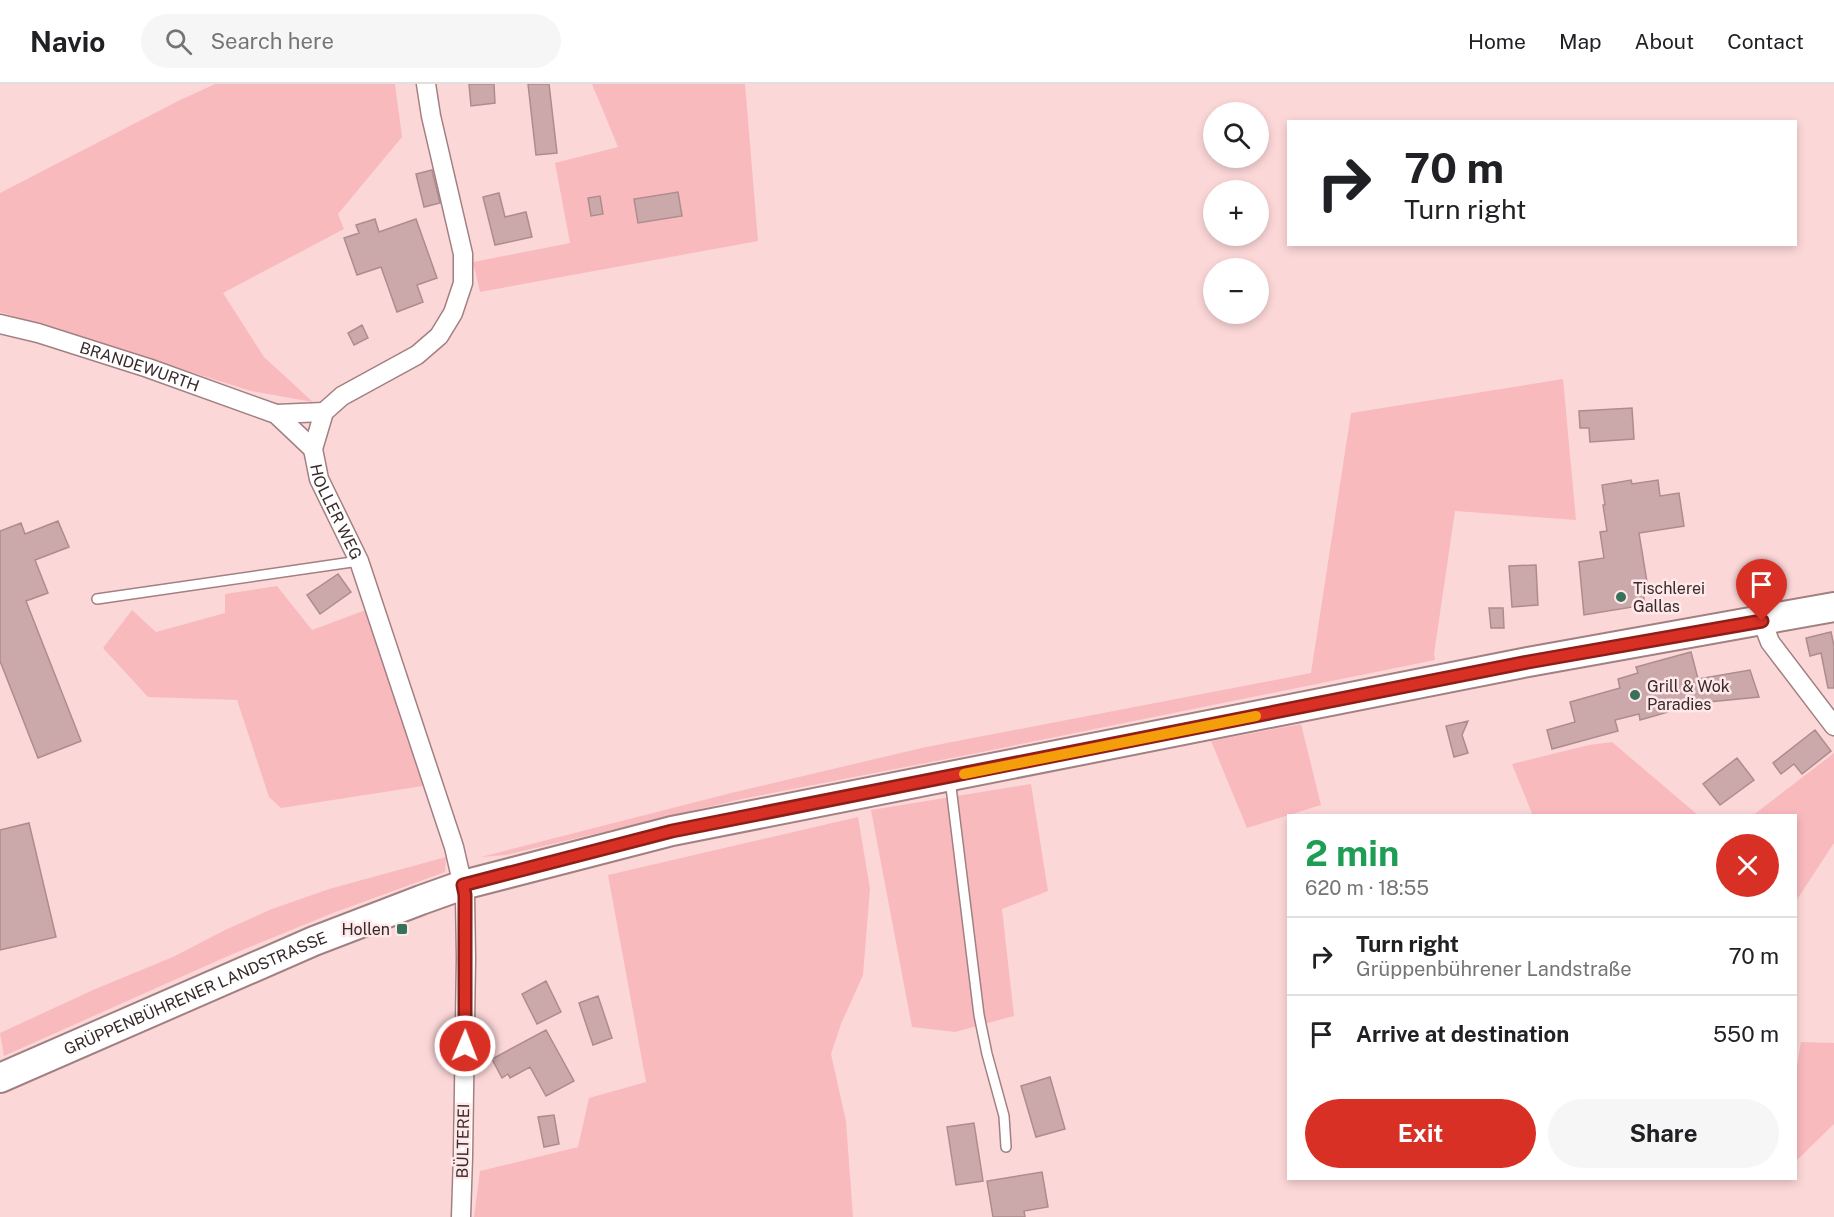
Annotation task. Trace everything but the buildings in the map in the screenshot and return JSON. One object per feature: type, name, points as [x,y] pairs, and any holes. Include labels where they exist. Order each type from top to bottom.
[{"type":"main road","name":"GRÜPPENBÜHRENER LANDSTRASSE","points":[[1,1075],[314,941],[463,885],[672,831],[1528,662],[1834,607]]},
{"type":"street","points":[[324,412],[342,396],[417,355],[439,336],[453,313],[463,283],[463,254],[426,84]]},
{"type":"street","name":"BRANDEWURTH","points":[[0,324],[38,333],[148,368],[276,414],[324,412]]},
{"type":"street","name":"HOLLER WEG","points":[[324,412],[313,448],[319,479],[360,561],[454,847],[463,885]]},
{"type":"street","name":"BRANDEWURTH","points":[[276,414],[313,448]]},
{"type":"street","points":[[1762,621],[1770,642],[1834,726]]},
{"type":"street","name":"BÜLTEREI","points":[[460,1217],[466,958],[463,885]]},
{"type":"lane","points":[[97,599],[360,561]]},
{"type":"lane","points":[[949,777],[979,1015],[1004,1116],[1006,1147]]},
{"type":"shaded area","points":[[215,84],[395,84],[402,137],[338,214],[344,229],[223,293],[264,357],[313,402],[251,391],[0,312],[0,193]]},
{"type":"shaded area","points":[[592,84],[745,84],[758,241],[480,292],[473,262],[570,243],[555,163],[618,147]]},
{"type":"shaded area","points":[[1563,379],[1576,520],[1455,511],[1435,660],[742,799],[506,855],[481,857],[735,792],[926,747],[1311,673],[1351,413]]},
{"type":"shaded area","points":[[277,586],[312,630],[368,609],[423,786],[281,808],[269,797],[237,700],[148,697],[103,648],[132,610],[156,632],[225,613],[225,594]]},
{"type":"shaded area","points":[[1301,724],[1321,805],[1247,828],[1211,741]]},
{"type":"shaded area","points":[[1612,742],[1697,814],[1532,814],[1512,764],[1589,745]]},
{"type":"shaded area","points":[[1834,753],[1834,843],[1797,899],[1797,814],[1755,814]]},
{"type":"shaded area","points":[[1031,784],[1048,891],[1002,909],[1014,1016],[955,1032],[912,1027],[871,810]]},
{"type":"shaded area","points":[[858,817],[870,889],[863,975],[841,1024],[831,1054],[846,1121],[853,1217],[474,1217],[480,1171],[578,1147],[589,1098],[646,1082],[608,875]]},
{"type":"shaded area","points":[[446,857],[445,872],[333,913],[228,956],[4,1056],[0,1033],[93,990],[175,956],[225,930],[272,909],[329,889]]},
{"type":"shaded area","points":[[1801,1042],[1834,1043],[1834,1124],[1797,1160],[1797,1065]]},
{"type":"slow traffic","points":[[964,774],[1256,716]]},
{"type":"place","name":"Tischlerei Gallas","points":[[1621,597]]},
{"type":"place","name":"Grill & Wok Paradies","points":[[1635,695]]},
{"type":"place","name":"Hollen","points":[[402,929]]},
{"type":"route","points":[[465,1046],[466,958],[463,885],[672,831],[1528,662],[1762,621]]}]
